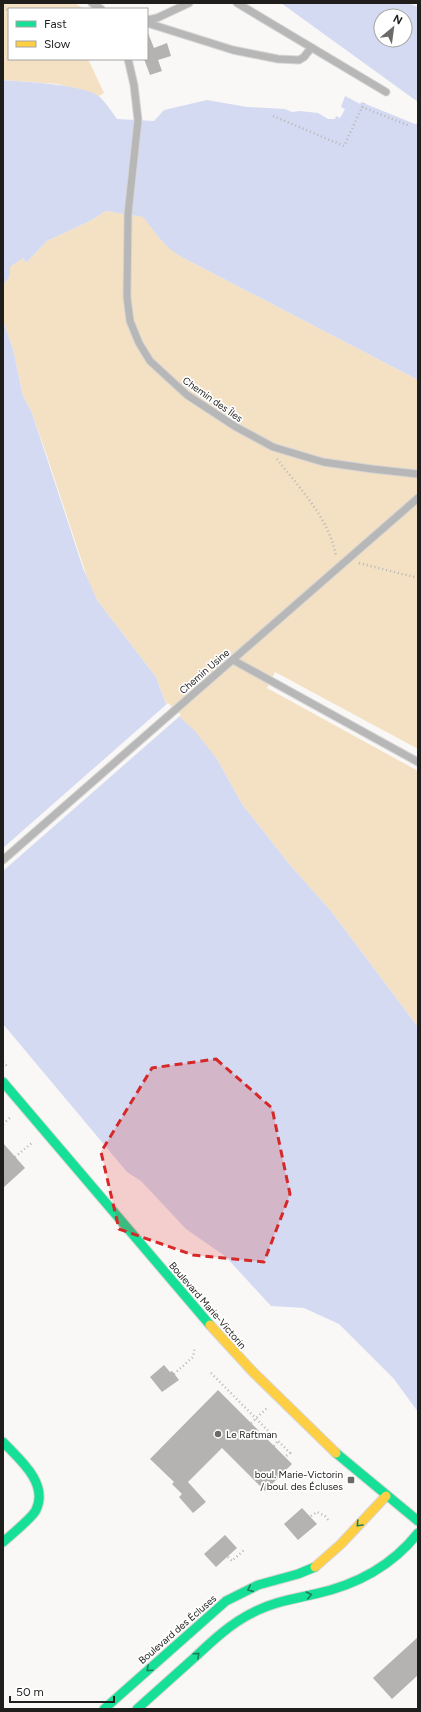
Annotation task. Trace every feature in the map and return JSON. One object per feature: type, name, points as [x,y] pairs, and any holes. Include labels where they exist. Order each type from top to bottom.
[{"type":"street","name":"Boulevard Marie-Victorin","points":[[3,1082],[215,1330],[256,1375],[308,1427],[386,1496],[418,1521]]},
{"type":"street","points":[[3,1442],[34,1477],[39,1485],[40,1499],[36,1511],[32,1517],[3,1542]]},
{"type":"street","name":"Boulevard des Écluses","points":[[104,1709],[226,1601],[258,1585],[298,1574],[314,1567],[341,1544],[386,1496]]},
{"type":"street","points":[[137,1709],[216,1639],[251,1613],[278,1602],[334,1589],[359,1580],[384,1565],[404,1548],[418,1533]]},
{"type":"lane","points":[[148,22],[189,3]]},
{"type":"lane","points":[[237,3],[386,92]]},
{"type":"lane","points":[[148,22],[233,50],[283,60],[299,60],[304,57],[311,48]]},
{"type":"lane","name":"Chemin des Îles","points":[[128,60],[134,85],[138,120],[128,214],[127,297],[130,321],[138,343],[146,355],[168,379],[187,395],[236,427],[273,447],[323,462],[418,474]]},
{"type":"lane","name":"Chemin Usine","points":[[3,860],[418,498]]},
{"type":"lane","points":[[233,660],[418,762]]},
{"type":"path","points":[[273,116],[344,146],[364,103]]},
{"type":"path","points":[[362,107],[410,126]]},
{"type":"path","points":[[272,454],[312,505],[327,528],[334,545],[337,568]]},
{"type":"path","points":[[346,560],[418,578]]},
{"type":"path","points":[[15,1157],[38,1138]]},
{"type":"path","points":[[174,1374],[193,1357],[195,1347]]},
{"type":"path","points":[[211,1373],[290,1453],[286,1457]]},
{"type":"path","points":[[251,1423],[270,1405]]},
{"type":"path","points":[[274,1446],[278,1441]]},
{"type":"path","points":[[311,1516],[318,1512],[325,1516],[330,1522]]},
{"type":"path","points":[[228,1557],[232,1561],[244,1550]]},
{"type":"highlighted area","points":[[216,1059],[272,1108],[290,1194],[264,1262],[193,1255],[119,1229],[101,1152],[152,1068]]},
{"type":"shaded area","points":[[3,3],[75,3],[82,8],[8,8],[8,60],[88,60],[104,93],[99,96],[58,84],[3,80]]},
{"type":"shaded area","points":[[106,211],[144,217],[162,241],[178,255],[418,380],[418,749],[275,672],[267,688],[418,771],[418,1027],[331,911],[290,865],[242,804],[217,759],[166,704],[156,677],[97,600],[89,583],[32,413],[23,396],[13,349],[3,321],[3,285],[10,276],[10,267],[23,258],[26,263],[47,241],[90,221]]},
{"type":"water","points":[[281,3],[408,3],[418,7],[418,102]]},
{"type":"water","points":[[3,80],[53,84],[81,89],[100,97],[117,119],[154,121],[164,110],[207,100],[247,107],[285,109],[292,112],[300,111],[318,113],[328,119],[335,119],[336,116],[340,118],[345,109],[341,107],[345,96],[360,104],[361,102],[415,124],[418,123],[418,380],[178,255],[164,243],[143,217],[106,211],[90,221],[47,241],[26,263],[23,258],[10,267],[10,276],[3,285]]},
{"type":"water","points":[[3,321],[13,349],[23,396],[32,413],[83,568],[97,600],[156,677],[166,704],[195,731],[217,759],[242,804],[290,865],[331,911],[418,1027],[418,1412],[394,1379],[339,1324],[304,1308],[271,1306],[225,1256],[186,1229],[141,1181],[127,1172],[3,1024]]},
{"type":"pier","points":[[168,703],[181,715],[3,871],[3,848]]},
{"type":"building","points":[[148,33],[154,48],[167,43],[171,56],[158,60],[162,71],[150,75],[144,60],[148,60]]},
{"type":"building","points":[[3,1143],[25,1168],[3,1188]]},
{"type":"building","points":[[164,1365],[170,1372],[172,1371],[179,1380],[162,1392],[150,1377]]},
{"type":"building","name":"Le Raftman","points":[[218,1390],[292,1464],[265,1491],[222,1448],[188,1482],[206,1502],[193,1513],[179,1497],[182,1494],[172,1484],[174,1482],[150,1459]]},
{"type":"building","points":[[302,1508],[317,1524],[298,1540],[284,1524]]},
{"type":"building","points":[[225,1535],[237,1548],[216,1567],[204,1554]]},
{"type":"building","points":[[418,1637],[418,1675],[392,1699],[373,1678]]},
{"type":"traffic: fast","points":[[3,1082],[210,1325]]},
{"type":"traffic: fast","points":[[3,1442],[24,1464],[39,1490],[39,1500],[34,1513],[3,1542]]},
{"type":"traffic: fast","points":[[336,1453],[418,1521]]},
{"type":"traffic: fast","points":[[137,1709],[237,1621],[269,1606],[330,1590],[359,1579],[385,1564],[397,1555],[418,1533]]},
{"type":"traffic: fast","points":[[104,1709],[226,1601],[258,1585],[298,1574],[315,1567]]},
{"type":"traffic: slow","points":[[210,1325],[253,1372],[336,1453]]},
{"type":"traffic: slow","points":[[315,1567],[341,1544],[386,1496]]},
{"type":"place","name":"Le Raftman","points":[[218,1434]]},
{"type":"place","name":"boul. Marie-Victorin / boul. des Écluses","points":[[351,1480]]}]
